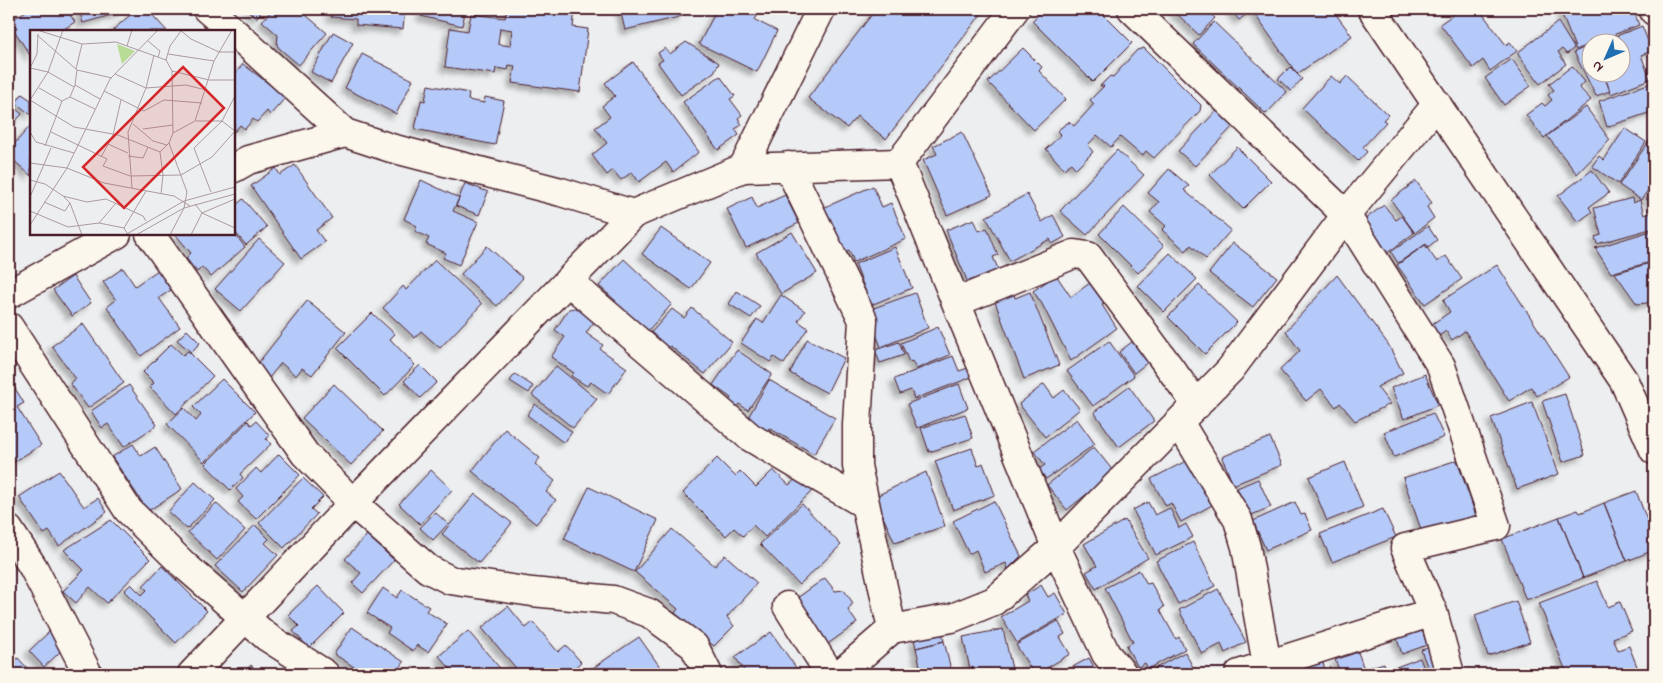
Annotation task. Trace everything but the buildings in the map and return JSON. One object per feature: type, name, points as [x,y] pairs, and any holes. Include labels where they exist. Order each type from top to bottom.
[{"type":"street","points":[[207,9],[231,30]]},
{"type":"street","points":[[743,168],[821,9]]},
{"type":"street","points":[[899,163],[1016,9]]},
{"type":"street","points":[[1132,9],[1346,215],[1441,366],[1496,526],[1405,548],[1433,612],[1450,674]]},
{"type":"street","points":[[1372,9],[1624,381],[1654,450]]},
{"type":"street","points":[[235,34],[344,132],[391,148],[561,192],[633,214]]},
{"type":"street","points":[[840,674],[892,629],[952,618],[994,601],[1056,547],[1230,370],[1346,215],[1437,104]]},
{"type":"street","points":[[235,167],[248,160],[344,132]]},
{"type":"street","points":[[192,674],[633,214],[743,168],[899,163]]},
{"type":"street","points":[[899,163],[1056,547],[1106,654],[1123,674]]},
{"type":"street","points":[[788,166],[863,320],[857,424],[857,466],[892,629]]},
{"type":"street","points":[[9,294],[115,235]]},
{"type":"street","points":[[151,235],[306,454],[353,504],[428,569],[450,580],[532,592],[613,600],[649,613],[694,646],[708,674]]},
{"type":"street","points":[[957,302],[1074,254],[1088,256],[1188,413],[1238,520],[1246,546],[1267,665]]},
{"type":"street","points":[[568,281],[750,437],[864,504]]},
{"type":"street","points":[[9,327],[128,510],[184,565],[267,638],[325,674]]},
{"type":"street","points":[[9,530],[33,567],[88,674]]},
{"type":"street","points":[[787,606],[830,674]]},
{"type":"street","points":[[1239,674],[1433,612]]}]
